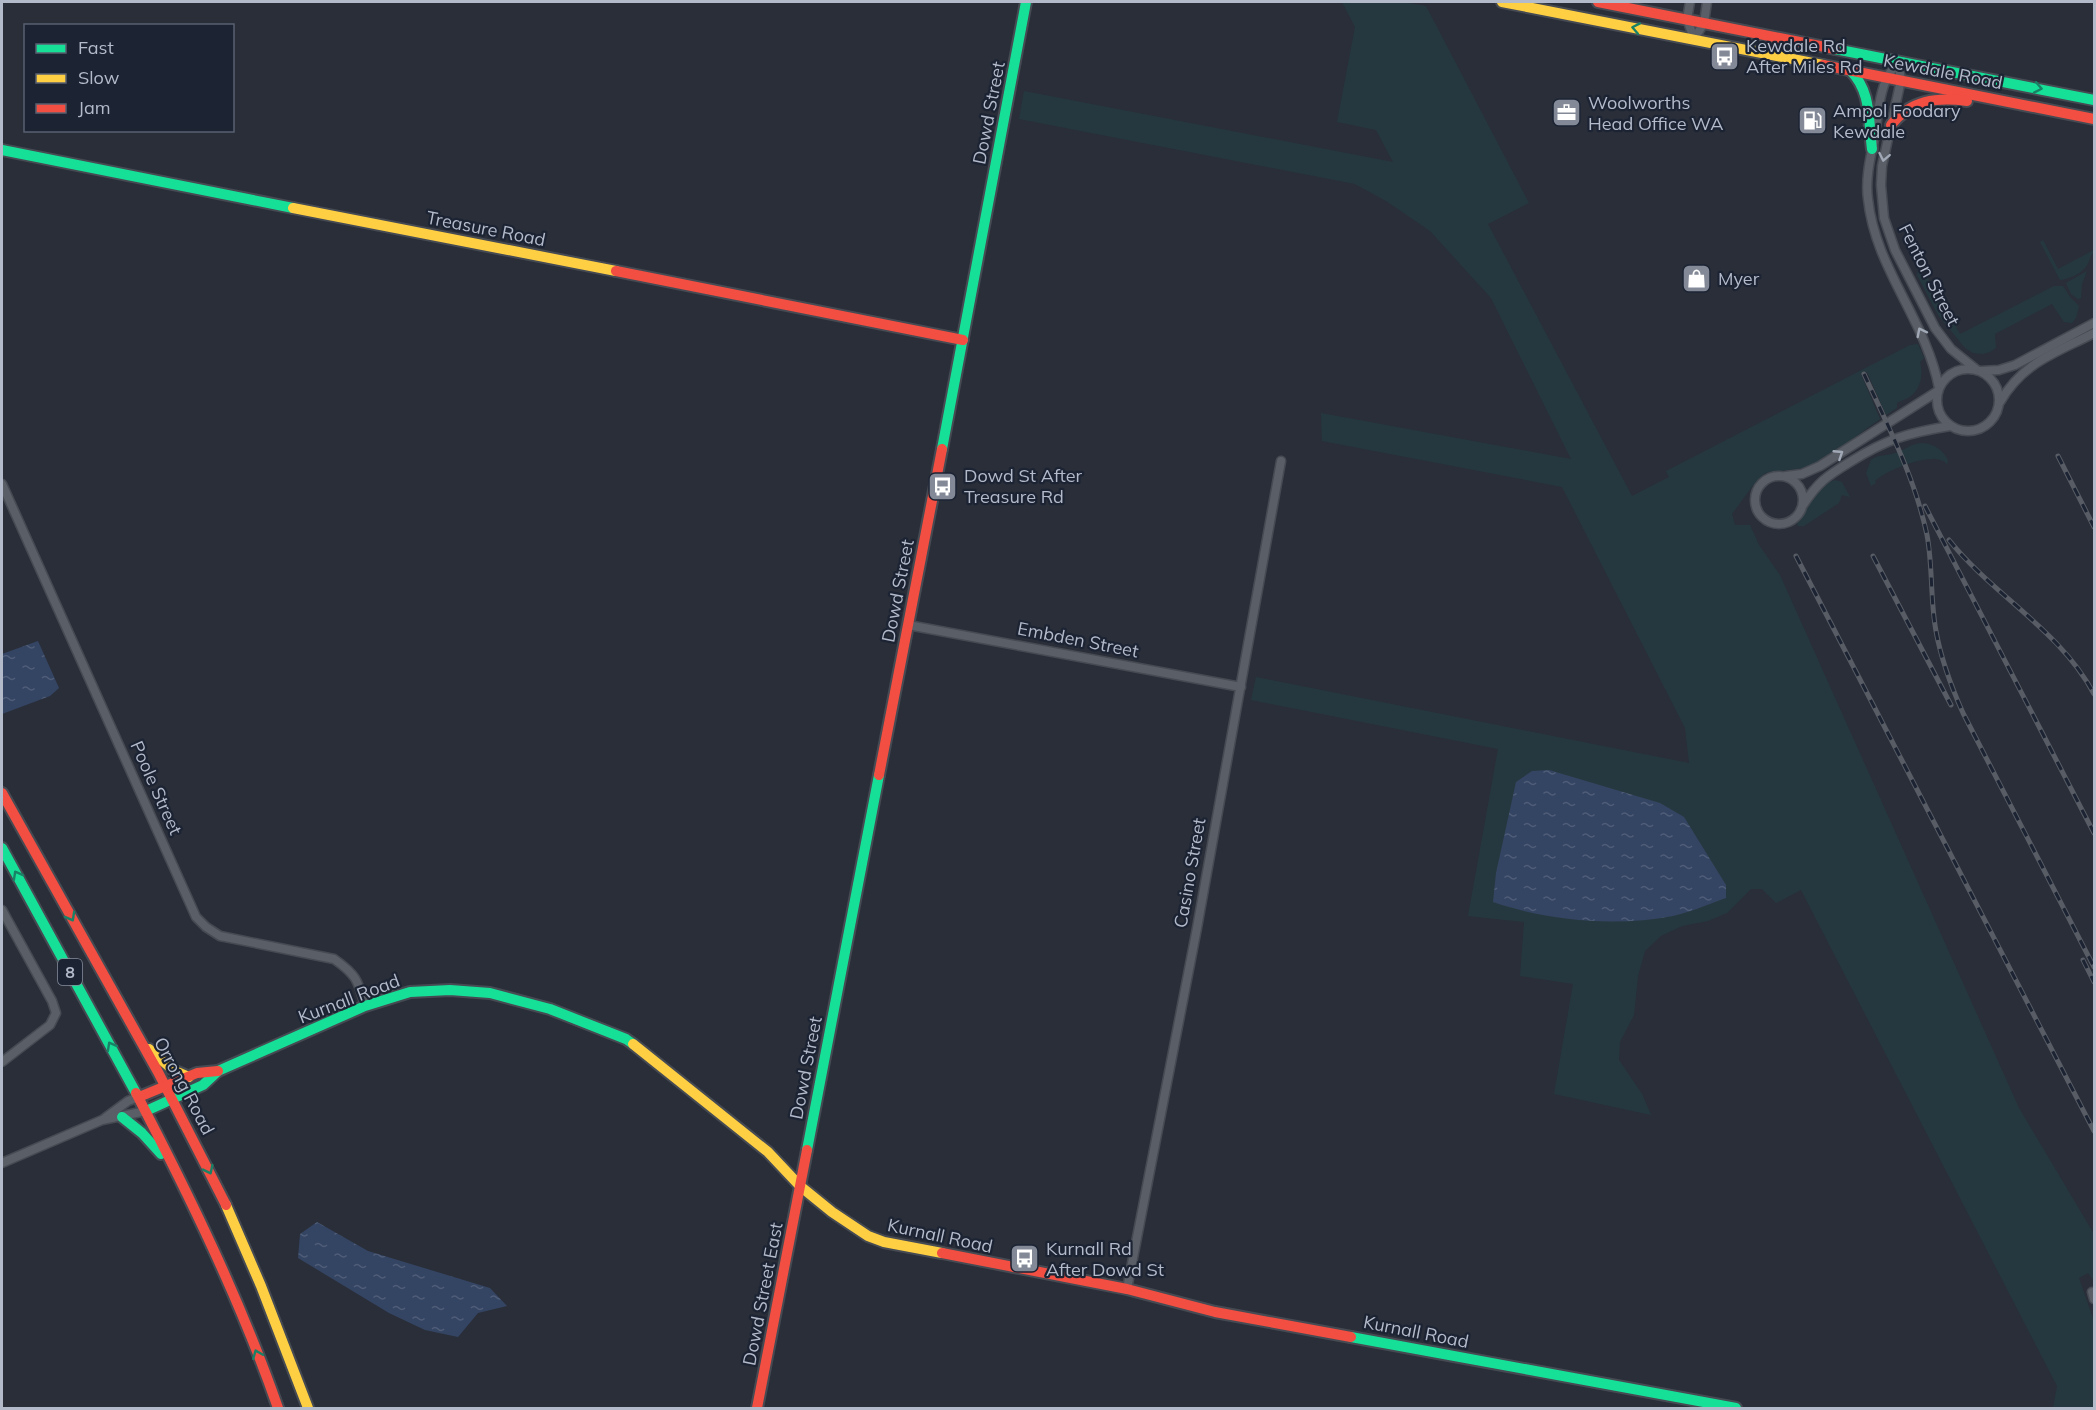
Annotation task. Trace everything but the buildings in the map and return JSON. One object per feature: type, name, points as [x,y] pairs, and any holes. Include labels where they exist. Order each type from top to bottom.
[{"type":"main road","name":"Dowd Street","points":[[800,1186],[1026,2]]},
{"type":"main road","name":"Kewdale Road","points":[[1502,2],[2094,118]]},
{"type":"main road","name":"Kewdale Road","points":[[1598,2],[2094,100]]},
{"type":"main road","points":[[1850,70],[1861,81],[1867,94],[1872,149]]},
{"type":"main road","points":[[1891,125],[1900,113],[1924,100],[1939,98],[1973,102],[2001,100]]},
{"type":"main road","name":"Treasure Road","points":[[2,150],[963,340]]},
{"type":"main road","name":"Orrong Road","points":[[2,793],[166,1086],[208,1167],[270,1308],[308,1408]]},
{"type":"main road","name":"8","points":[[2,848],[139,1097],[174,1167],[238,1306],[278,1408]]},
{"type":"main road","name":"Kurnall Road","points":[[139,1097],[197,1073],[218,1071],[365,1006],[410,992],[450,990],[490,993],[550,1009],[626,1039],[768,1152],[800,1186],[832,1212],[868,1236],[884,1242],[1126,1289],[1215,1311],[1736,1408]]},
{"type":"main road","points":[[142,1044],[173,1070],[189,1077]]},
{"type":"main road","name":"Kurnall Road","points":[[146,1111],[203,1085],[218,1071]]},
{"type":"main road","points":[[122,1117],[142,1133],[174,1167]]},
{"type":"main road","name":"Dowd Street East","points":[[758,1408],[800,1186]]},
{"type":"street","points":[[1690,2],[1687,19],[1694,39]]},
{"type":"street","points":[[1694,39],[1704,23],[1707,2]]},
{"type":"street","name":"Fenton Street","points":[[1898,61],[1887,77],[1872,149],[1867,197],[1876,238],[1890,274],[1924,339],[1936,369],[1939,389]]},
{"type":"street","name":"Fenton Street","points":[[1898,61],[1901,80],[1881,184],[1884,218],[1889,238],[1935,328],[1951,349],[1979,371]]},
{"type":"street","points":[[1950,426],[1905,434],[1875,446],[1817,485],[1794,519],[1782,524],[1768,522],[1758,513],[1755,499],[1760,485],[1771,476],[1802,474],[1820,466],[1939,389],[1951,374],[1959,370],[1999,370],[2015,365],[2094,323]]},
{"type":"street","points":[[1939,389],[1936,401],[1938,410],[1950,426],[1963,432],[1982,429],[1991,423],[2013,381],[2024,371],[2094,333]]},
{"type":"street","points":[[1979,371],[1995,384],[2000,403]]},
{"type":"street","name":"Casino Street","points":[[1126,1289],[1197,928],[1281,461]]},
{"type":"street","points":[[1786,476],[1798,484],[1802,490],[1803,505]]},
{"type":"street","name":"Poole Street","points":[[2,484],[196,917],[220,936],[334,959],[348,968],[357,979],[365,1006]]},
{"type":"street","name":"Embden Street","points":[[908,625],[1241,687]]},
{"type":"street","points":[[2,910],[51,998],[56,1013],[50,1025],[2,1062]]},
{"type":"street","name":"Kurnall Road","points":[[2,1163],[102,1120],[128,1101],[139,1097]]},
{"type":"street","name":"Kurnall Road","points":[[102,1120],[146,1111]]},
{"type":"shaded area","points":[[1342,2],[1403,2],[1426,6],[1529,203],[1488,224],[1632,496],[1669,477],[1666,471],[1910,345],[1918,344],[1924,358],[1920,362],[1920,383],[1911,396],[1897,403],[1897,408],[1886,415],[1867,372],[1861,374],[1880,419],[1823,460],[1803,468],[1765,473],[1732,514],[1735,525],[1750,525],[1759,545],[1780,575],[2019,1108],[2094,1234],[2094,1281],[2088,1273],[2079,1278],[2094,1321],[2094,1408],[2053,1408],[2057,1386],[1801,890],[1776,903],[1762,889],[1751,889],[1727,913],[1708,921],[1682,926],[1661,936],[1645,951],[1638,976],[1634,1015],[1620,1042],[1619,1060],[1642,1094],[1651,1115],[1554,1094],[1573,984],[1520,976],[1524,922],[1468,916],[1498,749],[1251,700],[1256,677],[1689,763],[1685,728],[1562,487],[1322,441],[1321,413],[1571,459],[1491,298],[1430,231],[1386,201],[1355,184],[1019,119],[1024,91],[1393,162],[1376,130],[1337,122],[1355,27]]},
{"type":"shaded area","points":[[2043,240],[2058,269],[2094,250],[2094,252],[2082,271],[2060,280],[2040,242]]},
{"type":"shaded area","points":[[1919,265],[1939,294],[1960,334],[2054,286],[2063,286],[2079,306],[2076,318],[2072,323],[2064,322],[2052,304],[1995,334],[1996,348],[1990,352],[1973,353],[1965,348],[1938,315],[1917,275]]},
{"type":"shaded area","points":[[2087,271],[2082,284],[2081,298],[2078,299],[2071,294],[2066,283]]},
{"type":"shaded area","points":[[1923,443],[1941,450],[1948,460],[1947,465],[1937,459],[1918,461],[1886,473],[1871,486],[1866,473],[1871,460]]},
{"type":"shaded area","points":[[1835,480],[1842,482],[1850,497],[1842,495],[1839,503],[1804,526],[1798,526],[1799,518],[1815,496],[1829,482]]},
{"type":"water","points":[[38,641],[59,688],[50,696],[2,714],[2,654]]},
{"type":"water","points":[[1549,770],[1660,803],[1684,817],[1726,885],[1726,898],[1673,916],[1628,921],[1559,918],[1514,909],[1493,902],[1496,873],[1516,782],[1532,771]]},
{"type":"water","points":[[317,1222],[368,1251],[490,1288],[507,1306],[478,1313],[458,1337],[425,1330],[389,1313],[298,1258],[300,1234]]},
{"type":"railway","points":[[1864,374],[1900,453],[1922,514],[1929,547],[1936,631],[1954,693],[2094,967]]},
{"type":"railway","points":[[2058,456],[2094,527]]},
{"type":"railway","points":[[1925,506],[2094,833]]},
{"type":"railway","points":[[1949,540],[1966,560],[2063,651],[2080,671],[2094,694]]},
{"type":"railway","points":[[1796,556],[2094,1131]]},
{"type":"railway","points":[[1873,556],[1951,705]]},
{"type":"railway","points":[[2083,960],[2094,982]]},
{"type":"traffic: fast","points":[[942,449],[1026,2]]},
{"type":"traffic: fast","points":[[1835,49],[2094,100]]},
{"type":"traffic: fast","points":[[1850,70],[1866,97],[1872,149]]},
{"type":"traffic: fast","points":[[2,150],[293,208]]},
{"type":"traffic: fast","points":[[807,1150],[879,775]]},
{"type":"traffic: fast","points":[[2,848],[136,1093]]},
{"type":"traffic: fast","points":[[146,1111],[203,1085],[218,1071],[365,1006],[410,992],[450,990],[490,993],[550,1009],[626,1039],[633,1044]]},
{"type":"traffic: fast","points":[[122,1117],[142,1133],[161,1154]]},
{"type":"traffic: fast","points":[[1351,1337],[1736,1408]]},
{"type":"traffic: slow","points":[[1502,2],[1823,65]]},
{"type":"traffic: slow","points":[[293,208],[616,271]]},
{"type":"traffic: slow","points":[[633,1044],[768,1152],[800,1186],[832,1212],[868,1236],[884,1242],[942,1253]]},
{"type":"traffic: slow","points":[[149,1049],[173,1070],[189,1077]]},
{"type":"traffic: slow","points":[[226,1205],[261,1286],[308,1408]]},
{"type":"traffic: jam","points":[[1598,2],[1835,49]]},
{"type":"traffic: jam","points":[[1823,65],[2094,119]]},
{"type":"traffic: jam","points":[[1891,125],[1907,110],[1925,102],[1967,101]]},
{"type":"traffic: jam","points":[[616,271],[963,340]]},
{"type":"traffic: jam","points":[[879,775],[942,449]]},
{"type":"traffic: jam","points":[[2,793],[158,1072],[226,1205]]},
{"type":"traffic: jam","points":[[139,1097],[197,1073],[218,1071]]},
{"type":"traffic: jam","points":[[136,1093],[213,1248],[278,1408]]},
{"type":"traffic: jam","points":[[757,1408],[807,1150]]},
{"type":"traffic: jam","points":[[942,1253],[1127,1289],[1215,1312],[1351,1337]]},
{"type":"place","name":"Kewdale Rd After Miles Rd","points":[[1725,56]]},
{"type":"place","name":"Woolworths Head Office WA","points":[[1567,113]]},
{"type":"place","name":"Ampol Foodary Kewdale","points":[[1812,121]]},
{"type":"place","name":"Myer","points":[[1697,279]]},
{"type":"place","name":"Dowd St After Treasure Rd","points":[[943,486]]},
{"type":"place","name":"Kurnall Rd After Dowd St","points":[[1025,1259]]}]
